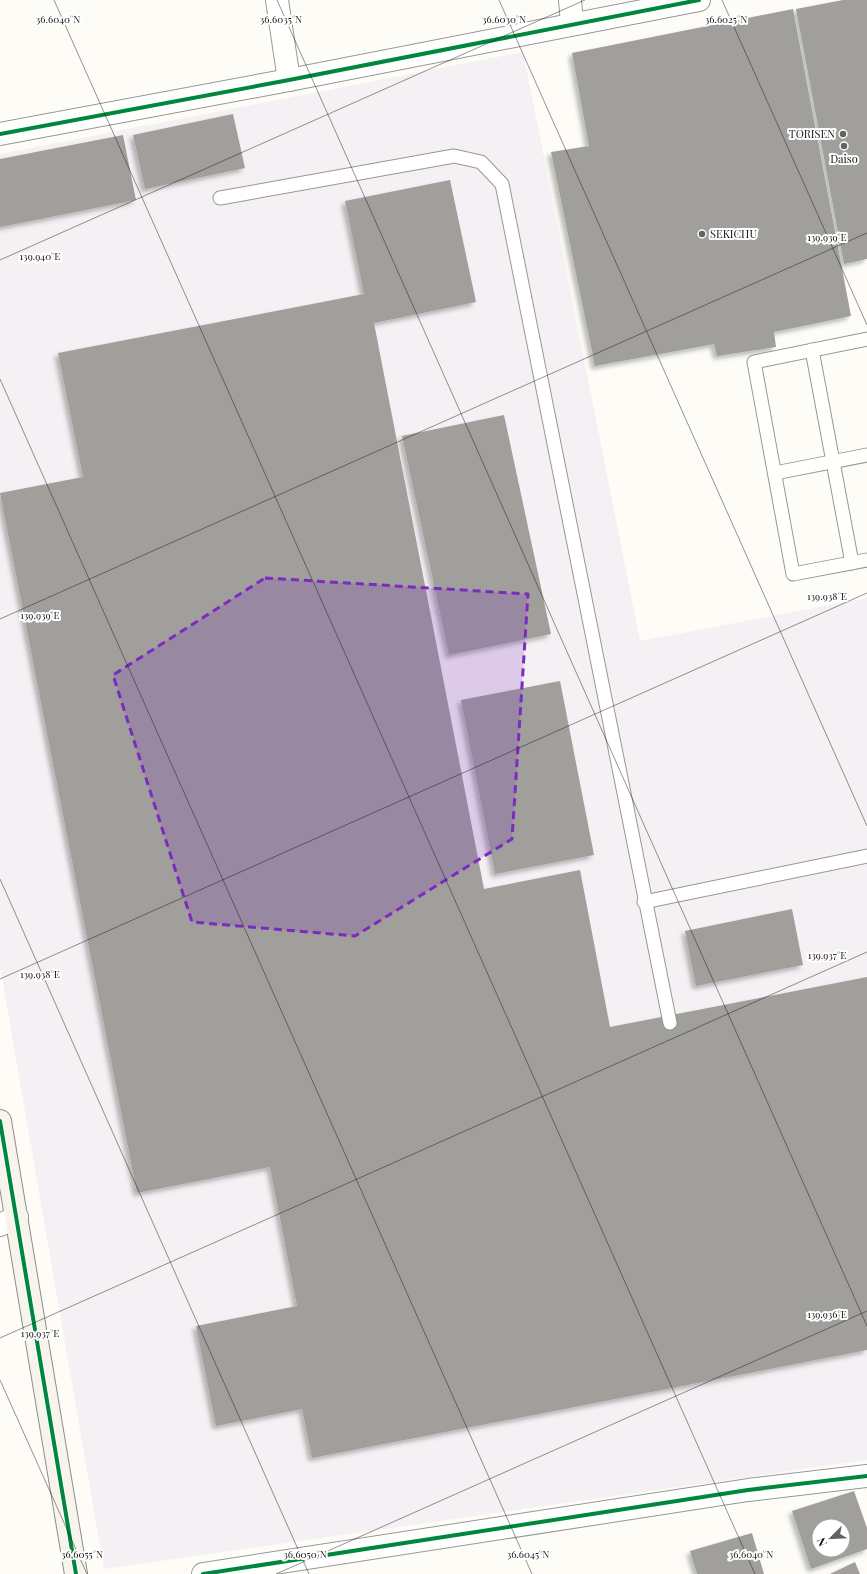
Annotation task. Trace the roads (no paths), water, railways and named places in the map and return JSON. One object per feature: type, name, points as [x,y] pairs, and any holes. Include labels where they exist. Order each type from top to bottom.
[{"type":"street","points":[[277,0],[289,80]]},
{"type":"street","points":[[570,0],[572,24]]},
{"type":"street","points":[[0,134],[289,80],[699,0]]},
{"type":"street","points":[[0,1121],[9,1221],[76,1574]]},
{"type":"street","points":[[203,1574],[748,1490],[867,1476]]},
{"type":"lane","points":[[220,198],[454,156],[481,162],[502,184],[644,902],[670,1024]]},
{"type":"lane","points":[[867,338],[754,362],[793,574],[867,560]]},
{"type":"lane","points":[[812,350],[852,563]]},
{"type":"lane","points":[[775,473],[867,455]]},
{"type":"lane","points":[[644,902],[867,856]]},
{"type":"place","name":"TORISEN","points":[[843,134]]},
{"type":"place","name":"Daiso","points":[[844,146]]},
{"type":"place","name":"SEKICHU","points":[[702,234]]}]
